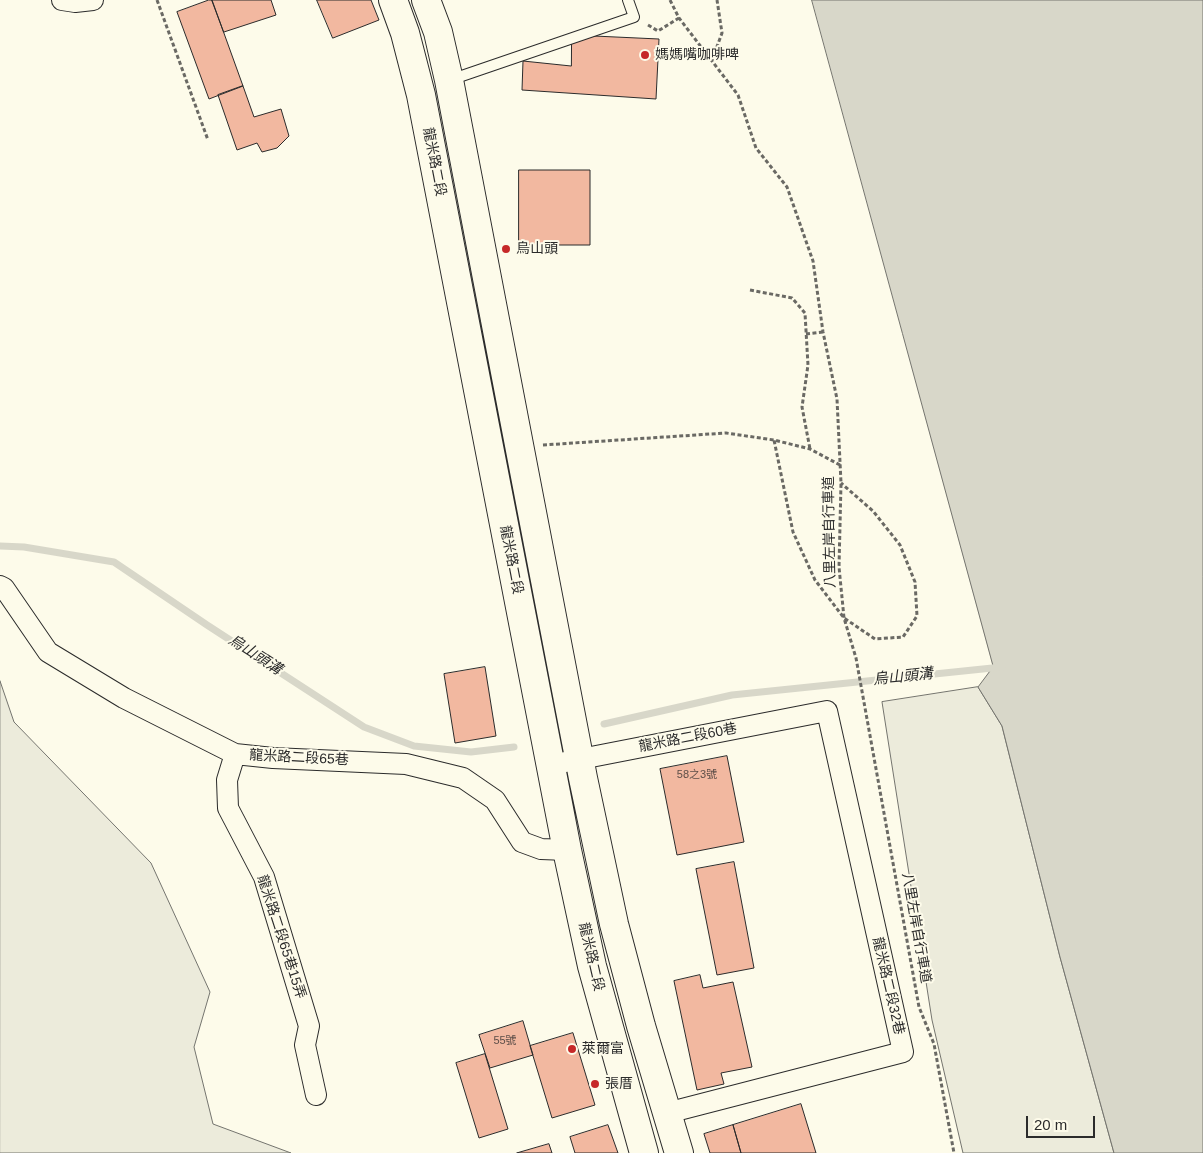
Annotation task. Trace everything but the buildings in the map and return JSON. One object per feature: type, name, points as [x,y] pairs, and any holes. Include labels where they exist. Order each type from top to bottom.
[{"type":"main road","name":"龍米路二段","points":[[393,0],[404,33],[420,95],[550,765],[592,966],[644,1153]]},
{"type":"main road","points":[[426,0],[438,32],[449,80],[579,759],[614,924],[641,1026],[679,1153]]},
{"type":"street","points":[[62,0],[74,2],[93,0]]},
{"type":"street","name":"龍米路二段65巷","points":[[0,586],[4,588],[48,652],[124,698],[235,754],[273,758],[406,764],[463,778],[495,800],[522,842],[541,850],[567,850]]},
{"type":"street","name":"龍米路二段60巷","points":[[550,765],[827,711]]},
{"type":"street","name":"龍米路二段32巷","points":[[667,1113],[903,1052],[827,711]]},
{"type":"street","name":"龍米路二段65巷15弄","points":[[235,754],[227,780],[228,808],[264,877],[309,1026],[305,1045],[316,1095]]},
{"type":"lane","points":[[449,80],[634,17],[628,0]]},
{"type":"path","points":[[157,0],[208,140]]},
{"type":"path","name":"八里左岸自行車道","points":[[670,0],[679,18],[738,95],[756,148],[787,187],[813,261],[823,332],[837,399],[841,483],[839,567],[844,618],[856,658],[919,1007],[934,1044],[954,1153]]},
{"type":"path","points":[[712,61],[722,33],[717,0]]},
{"type":"path","points":[[634,17],[658,31],[679,18]]},
{"type":"path","points":[[750,290],[792,298],[805,313],[808,365],[802,407],[810,449]]},
{"type":"path","points":[[806,334],[823,332]]},
{"type":"path","points":[[520,447],[726,433],[774,440],[810,449],[840,465]]},
{"type":"path","points":[[774,440],[793,532],[815,580],[844,618],[875,639],[902,637],[917,616],[915,582],[900,545],[873,511],[841,483]]},
{"type":"shaded area","points":[[812,0],[1203,0],[1203,1153],[1114,1153],[1060,957],[1002,726],[978,687],[993,667]]},
{"type":"shaded area","points":[[0,681],[14,722],[151,863],[210,992],[194,1047],[213,1124],[291,1153],[0,1153]]},
{"type":"shaded area","points":[[978,687],[1002,726],[1060,957],[1114,1153],[963,1153],[932,1020],[882,702]]},
{"type":"waterway","name":"烏山頭溝","points":[[0,546],[24,547],[114,562],[364,727],[414,746],[471,752],[514,747]]},
{"type":"waterway","name":"烏山頭溝","points":[[604,724],[732,695],[1002,667]]},
{"type":"place","name":"媽媽嘴咖啡啤","points":[[645,55]]},
{"type":"place","name":"烏山頭","points":[[506,249]]},
{"type":"place","name":"萊爾富","points":[[572,1049]]},
{"type":"place","name":"張厝","points":[[595,1084]]}]
